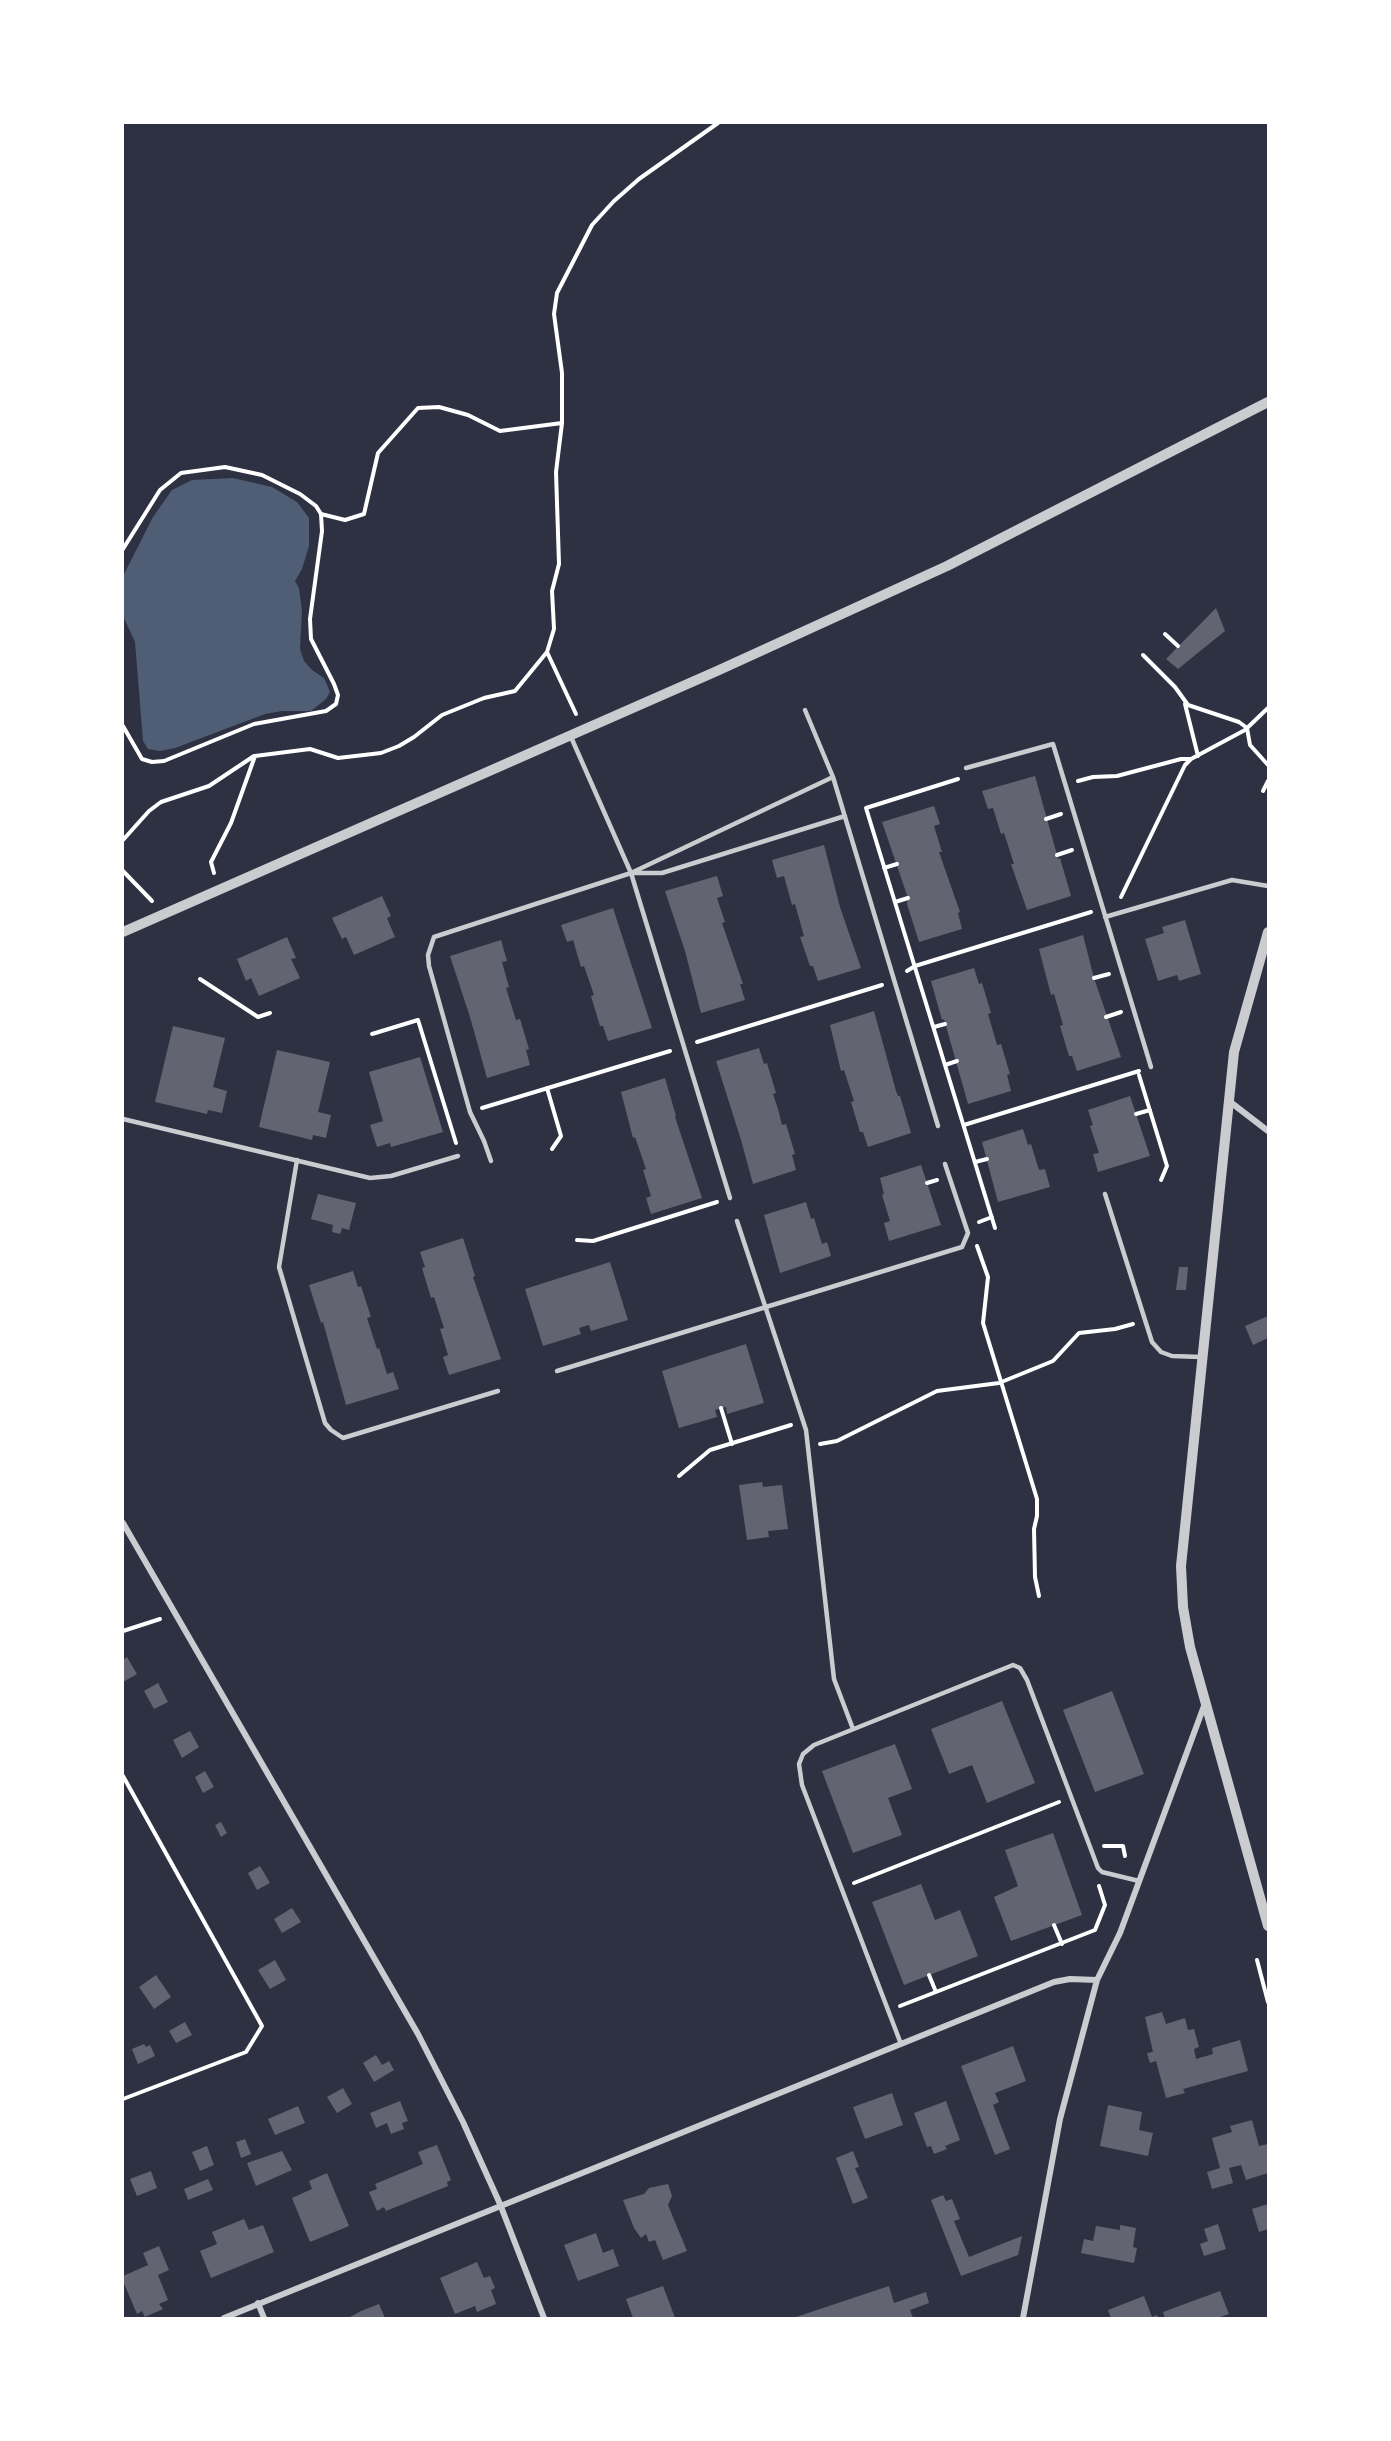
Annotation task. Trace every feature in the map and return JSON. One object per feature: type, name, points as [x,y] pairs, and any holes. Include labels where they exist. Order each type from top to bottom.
[{"type":"street","points":[[123,932],[571,736],[947,566],[1268,402]]},
{"type":"street","points":[[1268,932],[1234,1052],[1183,1528],[1181,1585],[1185,1627],[1204,1706],[1268,1926]]},
{"type":"street","points":[[1228,1101],[1268,1131]]},
{"type":"street","points":[[123,1523],[418,2034],[463,2122],[500,2204],[544,2318]]},
{"type":"street","points":[[1023,2318],[1060,2119],[1097,1980],[1120,1933],[1204,1706]]},
{"type":"street","points":[[224,2318],[500,2204],[1054,1982],[1070,1979],[1097,1980]]},
{"type":"street","points":[[258,2303],[264,2318]]},
{"type":"lane","points":[[805,710],[833,777],[938,1126]]},
{"type":"lane","points":[[571,736],[631,873],[730,1198]]},
{"type":"lane","points":[[966,768],[1053,744],[1151,1067]]},
{"type":"lane","points":[[491,1161],[484,1140],[470,1112],[429,966],[428,955],[434,938],[631,873],[833,777]]},
{"type":"lane","points":[[631,873],[662,873],[845,816]]},
{"type":"lane","points":[[1105,917],[1232,880],[1268,886]]},
{"type":"lane","points":[[123,1119],[370,1178],[391,1176],[458,1156]]},
{"type":"lane","points":[[297,1160],[279,1267],[325,1423],[331,1430],[342,1438],[498,1391]]},
{"type":"lane","points":[[557,1371],[766,1305],[962,1247],[968,1233],[945,1164]]},
{"type":"lane","points":[[1105,1194],[1152,1342],[1161,1353],[1172,1356],[1201,1357]]},
{"type":"lane","points":[[737,1221],[803,1422],[808,1447],[834,1679],[853,1729]]},
{"type":"lane","points":[[901,2044],[802,1785],[800,1764],[803,1754],[814,1746],[1013,1665],[1020,1668],[1027,1680],[1098,1868],[1102,1872],[1139,1881]]},
{"type":"path","points":[[123,840],[149,811],[161,802],[209,786],[255,756],[310,749],[338,758],[381,753],[406,742],[442,715],[484,698],[515,691],[547,652],[554,630],[552,591],[559,564],[556,472],[562,423],[562,373],[554,314],[557,292],[592,225],[614,201],[639,179],[718,123]]},
{"type":"path","points":[[321,514],[345,520],[364,514],[378,453],[418,408],[439,406],[468,414],[500,431],[562,423]]},
{"type":"path","points":[[123,549],[160,489],[181,473],[225,467],[262,476],[300,495],[316,506],[321,514],[322,531],[310,619],[311,639],[338,696],[336,704],[326,711],[314,715],[254,724],[164,761],[152,762],[142,759],[123,726]]},
{"type":"path","points":[[1165,634],[1178,646]]},
{"type":"path","points":[[547,652],[584,730]]},
{"type":"path","points":[[1143,656],[1175,687],[1184,702],[1198,756]]},
{"type":"path","points":[[1184,702],[1239,722],[1247,728],[1250,746],[1268,765]]},
{"type":"path","points":[[1113,914],[1185,765],[1191,759],[1247,728],[1268,708]]},
{"type":"path","points":[[221,891],[211,862],[231,823],[255,756]]},
{"type":"path","points":[[1065,784],[1093,777],[1117,776],[1181,759],[1191,759]]},
{"type":"path","points":[[966,768],[960,779],[866,808],[995,1228]]},
{"type":"path","points":[[1263,790],[1268,781]]},
{"type":"path","points":[[884,868],[897,864]]},
{"type":"path","points":[[123,871],[165,915]]},
{"type":"path","points":[[895,902],[908,898]]},
{"type":"path","points":[[470,1112],[883,985],[915,966],[1103,908]]},
{"type":"path","points":[[200,979],[258,1017],[270,1013]]},
{"type":"path","points":[[372,1034],[418,1020],[458,1156]]},
{"type":"path","points":[[934,1027],[945,1024]]},
{"type":"path","points":[[945,1065],[957,1061]]},
{"type":"path","points":[[964,1125],[1151,1067]]},
{"type":"path","points":[[1138,1072],[1167,1166],[1161,1180]]},
{"type":"path","points":[[547,1088],[561,1136],[552,1149]]},
{"type":"path","points":[[1136,1114],[1150,1110]]},
{"type":"path","points":[[975,1162],[987,1159]]},
{"type":"path","points":[[577,1240],[593,1241],[730,1198]]},
{"type":"path","points":[[968,1233],[979,1250],[988,1277],[983,1323],[1037,1499],[1038,1516],[1034,1529],[1035,1577],[1039,1596]]},
{"type":"path","points":[[808,1447],[837,1441],[937,1391],[1002,1381],[1057,1358],[1078,1333],[1115,1329],[1146,1321]]},
{"type":"path","points":[[721,1408],[732,1444]]},
{"type":"path","points":[[680,1476],[710,1450],[803,1422]]},
{"type":"path","points":[[123,1630],[159,1619],[174,1611]]},
{"type":"path","points":[[123,1776],[262,2026],[246,2052],[123,2099]]},
{"type":"path","points":[[841,1888],[1071,1797]]},
{"type":"path","points":[[1089,1846],[1123,1845],[1125,1856]]},
{"type":"path","points":[[888,2011],[1095,1930],[1105,1905],[1096,1879],[1098,1868]]},
{"type":"path","points":[[1054,1925],[1062,1944]]},
{"type":"path","points":[[1257,1960],[1268,2002]]},
{"type":"path","points":[[929,1975],[936,1992]]},
{"type":"water","points":[[233,478],[272,487],[297,502],[309,518],[309,546],[302,569],[295,581],[299,588],[302,610],[300,649],[304,661],[324,678],[330,692],[326,699],[311,711],[282,711],[265,714],[175,748],[160,751],[148,749],[143,741],[135,642],[123,616],[123,576],[153,517],[172,490],[192,480]]},
{"type":"building","points":[[1216,608],[1225,631],[1178,669],[1166,659]]},
{"type":"building","points":[[1035,776],[1058,859],[1060,858],[1071,896],[1027,910],[1011,864],[1014,864],[1004,833],[1001,834],[993,808],[988,809],[982,791]]},
{"type":"building","points":[[934,806],[940,824],[934,826],[942,852],[939,852],[960,912],[958,913],[962,929],[919,942],[907,904],[908,898],[882,822]]},
{"type":"building","points":[[824,845],[840,907],[861,968],[818,981],[800,937],[804,936],[795,904],[792,905],[784,876],[777,878],[772,860]]},
{"type":"building","points":[[717,876],[723,896],[717,898],[725,922],[722,923],[743,984],[740,984],[745,1000],[701,1013],[685,951],[665,891]]},
{"type":"building","points":[[382,896],[391,916],[387,918],[395,937],[354,955],[346,937],[342,939],[332,918]]},
{"type":"building","points":[[613,908],[652,1028],[608,1041],[603,1026],[600,1026],[591,996],[594,995],[584,966],[581,967],[573,940],[567,942],[561,925]]},
{"type":"building","points":[[1185,920],[1201,974],[1179,981],[1177,975],[1158,981],[1145,939],[1164,933],[1162,927]]},
{"type":"building","points":[[1083,935],[1094,978],[1121,1057],[1077,1071],[1072,1056],[1069,1056],[1060,1026],[1063,1025],[1054,994],[1051,995],[1039,949]]},
{"type":"building","points":[[287,937],[296,958],[291,959],[300,978],[259,996],[251,978],[246,981],[237,959]]},
{"type":"building","points":[[501,940],[507,961],[502,962],[509,987],[506,988],[516,1020],[520,1019],[529,1049],[526,1050],[530,1065],[487,1078],[450,956]]},
{"type":"building","points":[[974,968],[979,984],[982,983],[991,1013],[988,1014],[997,1045],[1001,1044],[1010,1074],[1007,1075],[1011,1091],[968,1104],[931,981]]},
{"type":"building","points":[[874,1011],[896,1091],[900,1096],[911,1133],[868,1147],[863,1132],[860,1132],[851,1102],[854,1101],[844,1070],[841,1071],[830,1025]]},
{"type":"building","points":[[173,1026],[225,1038],[213,1087],[227,1091],[222,1113],[208,1110],[207,1114],[155,1102]]},
{"type":"building","points":[[759,1048],[764,1064],[767,1063],[776,1093],[773,1094],[782,1125],[786,1124],[795,1154],[792,1155],[796,1170],[753,1184],[716,1061]]},
{"type":"building","points":[[277,1050],[330,1062],[318,1112],[331,1115],[326,1138],[313,1135],[312,1140],[259,1127]]},
{"type":"building","points":[[420,1057],[443,1132],[391,1147],[390,1143],[377,1147],[370,1125],[383,1121],[369,1072]]},
{"type":"building","points":[[665,1078],[675,1117],[702,1198],[651,1214],[646,1198],[651,1196],[643,1170],[646,1169],[635,1137],[633,1138],[621,1092]]},
{"type":"building","points":[[1130,1096],[1150,1156],[1098,1172],[1093,1154],[1099,1153],[1090,1126],[1093,1125],[1088,1110]]},
{"type":"building","points":[[1023,1129],[1028,1145],[1031,1144],[1039,1170],[1045,1169],[1050,1187],[998,1202],[982,1142]]},
{"type":"building","points":[[921,1165],[941,1225],[889,1241],[884,1223],[890,1221],[882,1195],[884,1194],[880,1178]]},
{"type":"building","points":[[318,1194],[356,1203],[349,1230],[342,1228],[340,1234],[332,1232],[333,1225],[311,1219]]},
{"type":"building","points":[[806,1202],[822,1244],[827,1242],[831,1256],[780,1273],[764,1215]]},
{"type":"building","points":[[463,1238],[475,1276],[473,1277],[501,1359],[449,1375],[443,1357],[448,1355],[440,1329],[444,1328],[434,1297],[431,1298],[420,1252]]},
{"type":"building","points":[[610,1262],[628,1320],[591,1331],[589,1325],[579,1328],[581,1334],[543,1346],[525,1289]]},
{"type":"building","points":[[1179,1267],[1188,1267],[1186,1290],[1176,1290]]},
{"type":"building","points":[[353,1271],[358,1287],[361,1286],[371,1317],[367,1318],[377,1349],[379,1348],[387,1374],[393,1372],[399,1389],[346,1405],[323,1322],[321,1323],[309,1285]]},
{"type":"building","points":[[1268,1316],[1268,1338],[1253,1345],[1245,1326]]},
{"type":"building","points":[[746,1344],[764,1403],[727,1414],[726,1407],[715,1410],[717,1417],[679,1428],[662,1371]]},
{"type":"building","points":[[762,1482],[763,1487],[782,1485],[788,1529],[768,1531],[769,1537],[747,1540],[739,1485]]},
{"type":"building","points":[[127,1657],[137,1674],[123,1682],[123,1660]]},
{"type":"building","points":[[158,1683],[168,1702],[154,1709],[144,1691]]},
{"type":"building","points":[[1112,1691],[1144,1774],[1095,1792],[1063,1710]]},
{"type":"building","points":[[1002,1701],[1035,1783],[987,1803],[972,1765],[949,1774],[931,1729]]},
{"type":"building","points":[[190,1731],[199,1747],[182,1758],[173,1740]]},
{"type":"building","points":[[895,1744],[912,1789],[888,1798],[902,1835],[853,1853],[822,1771]]},
{"type":"building","points":[[205,1771],[214,1787],[203,1793],[195,1777]]},
{"type":"building","points":[[221,1822],[227,1833],[221,1837],[215,1825]]},
{"type":"building","points":[[1053,1833],[1082,1915],[1011,1941],[994,1897],[1018,1886],[1005,1850]]},
{"type":"building","points":[[260,1866],[270,1883],[257,1890],[248,1873]]},
{"type":"building","points":[[921,1884],[935,1920],[960,1910],[978,1956],[904,1985],[872,1902]]},
{"type":"building","points":[[292,1908],[301,1922],[282,1933],[274,1919]]},
{"type":"building","points":[[275,1960],[286,1980],[270,1989],[258,1970]]},
{"type":"building","points":[[156,1975],[171,1997],[154,2009],[139,1987]]},
{"type":"building","points":[[1162,2012],[1166,2024],[1185,2018],[1188,2030],[1194,2029],[1199,2047],[1194,2049],[1196,2059],[1213,2054],[1212,2048],[1240,2040],[1248,2071],[1183,2089],[1185,2093],[1166,2098],[1156,2061],[1150,2063],[1147,2053],[1153,2052],[1145,2017]]},
{"type":"building","points":[[185,2022],[192,2035],[176,2043],[169,2031]]},
{"type":"building","points":[[144,2044],[146,2047],[150,2045],[155,2056],[138,2064],[132,2049]]},
{"type":"building","points":[[1013,2046],[1026,2081],[995,2093],[999,2102],[993,2105],[1010,2149],[995,2155],[961,2066]]},
{"type":"building","points":[[376,2055],[382,2065],[389,2061],[394,2070],[374,2082],[363,2063]]},
{"type":"building","points":[[343,2088],[352,2104],[337,2113],[327,2097]]},
{"type":"building","points":[[892,2093],[903,2125],[865,2139],[853,2107]]},
{"type":"building","points":[[400,2101],[408,2121],[402,2123],[404,2129],[391,2134],[387,2123],[376,2128],[370,2113]]},
{"type":"building","points":[[946,2101],[960,2140],[945,2146],[947,2149],[934,2154],[931,2146],[927,2147],[914,2113]]},
{"type":"building","points":[[1108,2105],[1142,2112],[1139,2130],[1153,2133],[1148,2156],[1100,2146]]},
{"type":"building","points":[[298,2106],[305,2123],[275,2135],[268,2119]]},
{"type":"building","points":[[1252,2120],[1259,2146],[1268,2144],[1268,2173],[1246,2180],[1241,2165],[1229,2168],[1233,2183],[1212,2189],[1207,2172],[1220,2168],[1212,2138],[1232,2132],[1230,2126]]},
{"type":"building","points":[[245,2139],[251,2154],[241,2158],[236,2142]]},
{"type":"building","points":[[437,2145],[451,2180],[447,2182],[448,2186],[386,2211],[384,2207],[377,2211],[369,2192],[377,2189],[375,2184],[423,2164],[418,2152]]},
{"type":"building","points":[[207,2146],[214,2165],[200,2171],[192,2152]]},
{"type":"building","points":[[282,2151],[292,2170],[256,2186],[247,2163]]},
{"type":"building","points":[[853,2151],[859,2167],[855,2168],[868,2198],[853,2204],[836,2158]]},
{"type":"building","points":[[151,2171],[157,2188],[137,2196],[130,2179]]},
{"type":"building","points":[[327,2173],[349,2226],[310,2242],[292,2198],[312,2189],[309,2181]]},
{"type":"building","points":[[208,2179],[213,2190],[188,2200],[184,2189]]},
{"type":"building","points":[[668,2184],[672,2196],[668,2205],[687,2251],[663,2260],[655,2240],[649,2242],[646,2234],[641,2238],[634,2228],[623,2200],[644,2194],[649,2188]]},
{"type":"building","points":[[943,2195],[946,2201],[952,2199],[960,2219],[954,2221],[969,2257],[1022,2236],[1018,2255],[961,2276],[931,2200]]},
{"type":"building","points":[[1268,2204],[1268,2229],[1259,2232],[1252,2209]]},
{"type":"building","points":[[244,2219],[249,2230],[263,2225],[274,2252],[211,2278],[200,2251],[217,2244],[212,2232]]},
{"type":"building","points":[[1218,2224],[1226,2249],[1204,2256],[1200,2244],[1208,2241],[1204,2229]]},
{"type":"building","points":[[1120,2225],[1136,2228],[1133,2247],[1137,2248],[1134,2263],[1081,2253],[1084,2239],[1093,2241],[1096,2226],[1120,2230]]},
{"type":"building","points":[[596,2233],[603,2253],[613,2249],[619,2266],[578,2281],[564,2245]]},
{"type":"building","points":[[159,2246],[169,2270],[158,2275],[168,2300],[159,2304],[163,2309],[145,2317],[142,2311],[137,2314],[123,2276],[148,2265],[143,2253]]},
{"type":"building","points":[[477,2262],[484,2278],[490,2276],[495,2288],[491,2290],[496,2304],[477,2312],[475,2306],[455,2314],[440,2278]]},
{"type":"building","points":[[663,2286],[675,2318],[633,2318],[626,2299]]},
{"type":"building","points":[[889,2286],[894,2303],[926,2292],[929,2303],[910,2310],[913,2318],[793,2318]]},
{"type":"building","points":[[1220,2291],[1229,2314],[1217,2318],[1165,2318],[1163,2312]]},
{"type":"building","points":[[1144,2296],[1152,2317],[1157,2315],[1158,2318],[1111,2318],[1108,2310]]},
{"type":"building","points":[[379,2304],[385,2318],[348,2318],[361,2311]]}]
